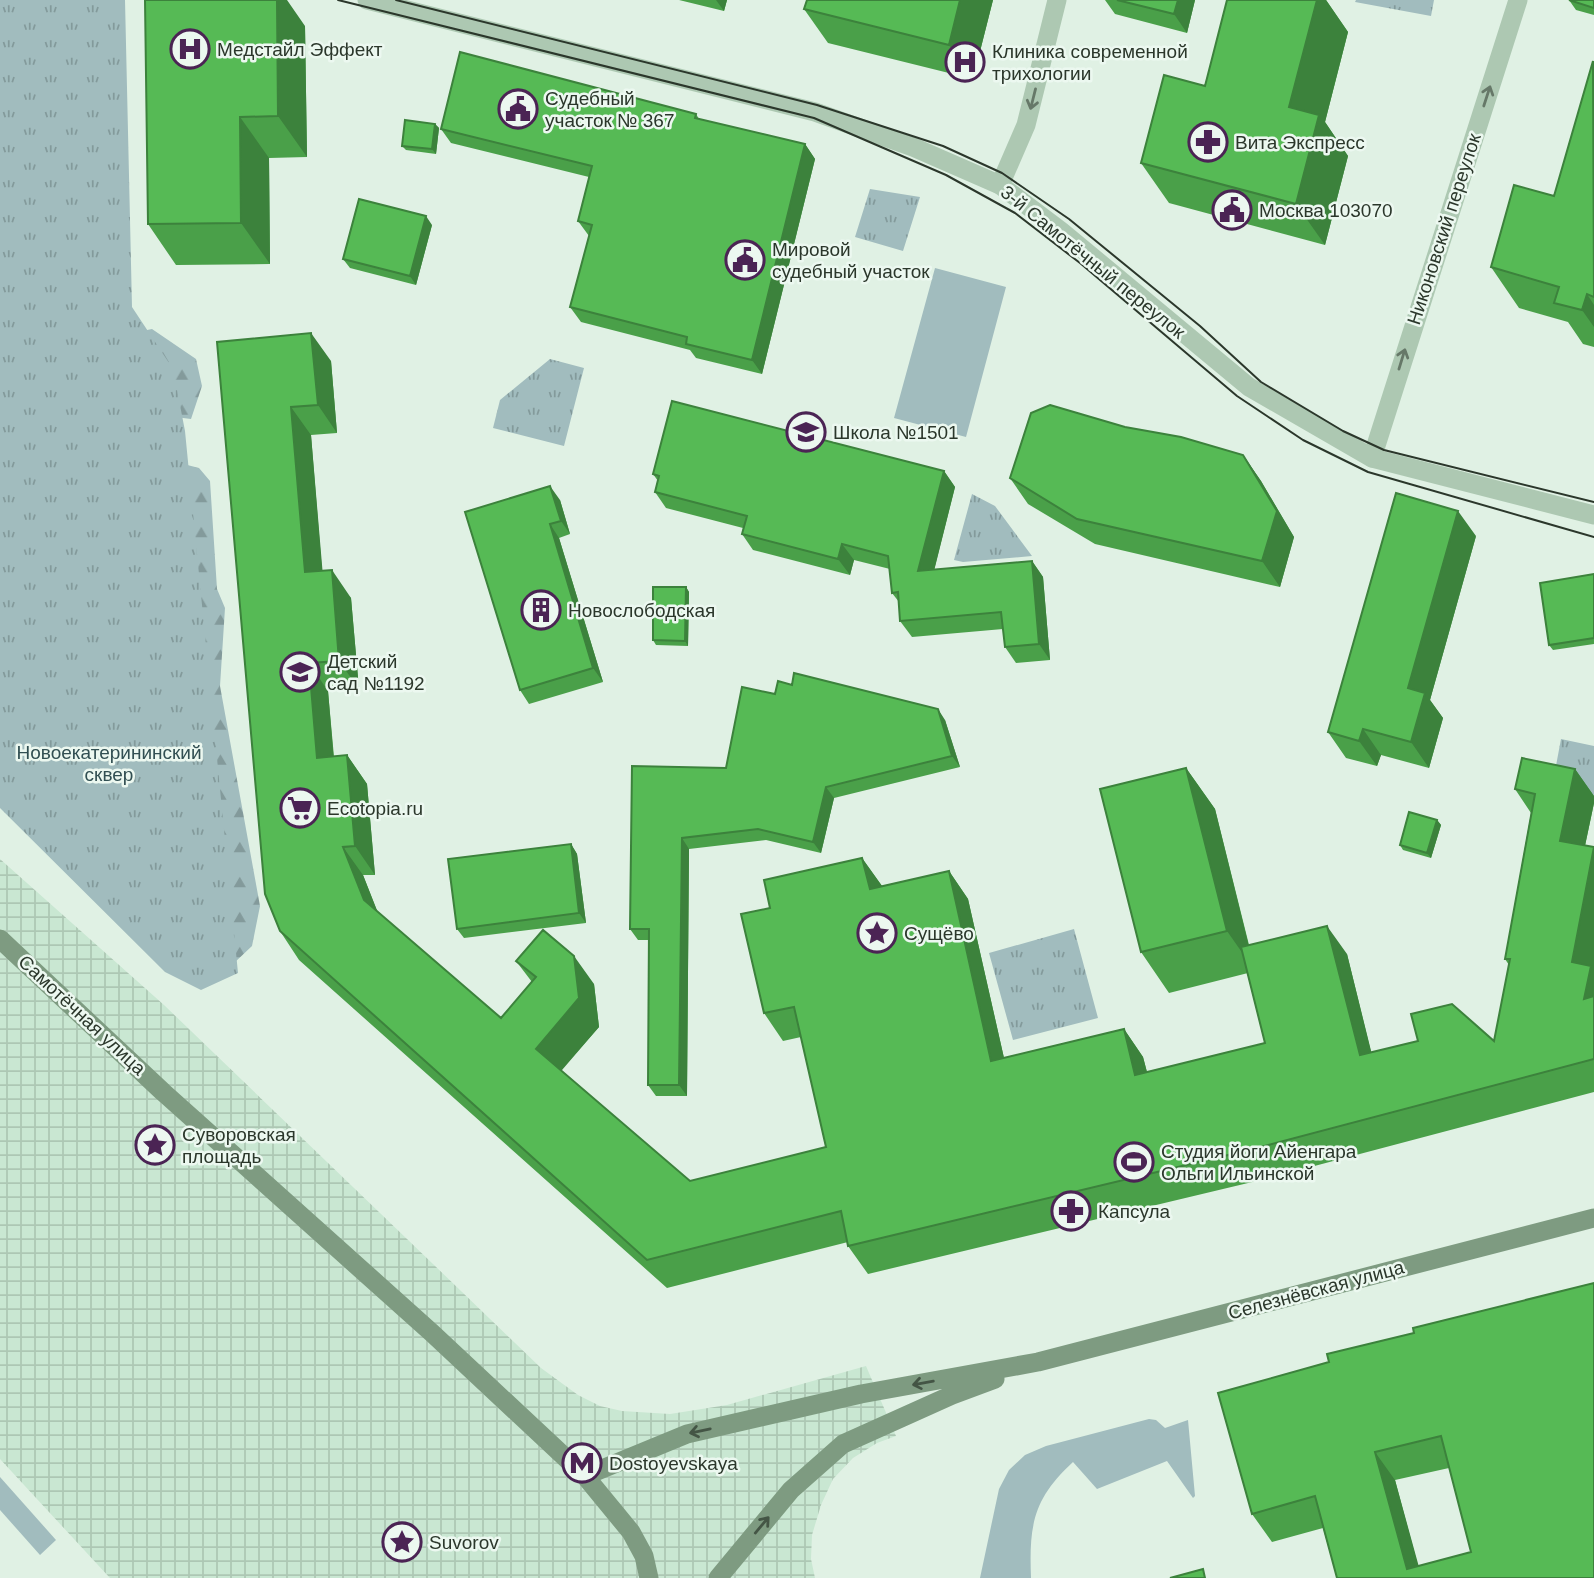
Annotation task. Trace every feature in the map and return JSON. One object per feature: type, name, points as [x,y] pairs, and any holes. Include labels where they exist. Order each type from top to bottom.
[{"type":"main road","name":"Самотёчная улица","points":[[0,939],[163,1092],[432,1333],[585,1476]]},
{"type":"main road","name":"Селезнёвская улица","points":[[585,1476],[687,1434],[861,1394],[1038,1362],[1594,1217]]},
{"type":"main road","name":"Селезнёвская улица","points":[[718,1578],[791,1490],[842,1444],[952,1395],[1038,1362]]},
{"type":"main road","points":[[585,1476],[631,1532],[644,1556],[649,1578]]},
{"type":"street","name":"3-й Самотёчный переулок","points":[[367,0],[815,112],[913,147],[1000,185],[1061,231],[1249,387],[1372,458],[1594,515]]},
{"type":"street","points":[[1000,185],[1026,125],[1057,0]]},
{"type":"street","name":"Никоновский переулок","points":[[1372,458],[1518,0]]},
{"type":"green space","name":"Новоекатерининский сквер","points":[[0,0],[125,0],[132,307],[173,369],[185,431],[238,973],[201,990],[165,972],[0,808]]},
{"type":"green space","points":[[1434,0],[1431,16],[1355,2]]},
{"type":"green space","points":[[870,189],[920,197],[903,251],[855,237]]},
{"type":"green space","points":[[935,268],[1006,287],[966,437],[894,418]]},
{"type":"green space","points":[[152,329],[196,359],[202,386],[191,419],[127,411],[99,340]]},
{"type":"green space","points":[[550,359],[584,368],[564,446],[493,428],[500,400]]},
{"type":"green space","points":[[164,459],[199,468],[210,481],[217,589],[225,608],[220,686],[260,906],[252,946],[233,964]]},
{"type":"green space","points":[[972,494],[995,506],[1032,556],[963,562],[954,560]]},
{"type":"green space","points":[[1561,739],[1594,746],[1594,795],[1552,787]]},
{"type":"green space","points":[[1074,929],[1098,1018],[1013,1040],[989,953]]},
{"type":"green space","points":[[1149,1419],[1156,1420],[1165,1428],[1188,1420],[1195,1496],[1193,1498],[1167,1461],[1097,1489],[1073,1462],[1049,1488],[1036,1514],[1031,1543],[1031,1578],[980,1578],[999,1489],[1009,1470],[1025,1455],[1046,1446]]},
{"type":"green space","points":[[0,1477],[56,1540],[40,1555],[0,1510]]},
{"type":"shaded area","name":"Суворовская площадь","points":[[0,859],[164,1005],[541,1368],[578,1395],[600,1406],[622,1411],[670,1414],[727,1405],[866,1366],[896,1436],[877,1443],[853,1458],[833,1479],[821,1505],[812,1535],[811,1559],[815,1578],[110,1578],[0,1459]]},
{"type":"building","points":[[145,0],[277,0],[278,116],[240,117],[241,223],[148,224]]},
{"type":"building","points":[[807,0],[960,0],[949,45],[804,9]]},
{"type":"building","points":[[1117,0],[1178,0],[1174,14]]},
{"type":"building","points":[[1227,0],[1317,0],[1289,107],[1319,115],[1296,204],[1141,163],[1164,75],[1205,86]]},
{"type":"building","points":[[1569,0],[1594,0],[1594,8]]},
{"type":"building","points":[[460,52],[696,114],[695,118],[805,144],[752,360],[686,344],[687,337],[570,307],[592,225],[578,221],[592,166],[441,129]]},
{"type":"building","points":[[1593,61],[1594,297],[1587,294],[1582,310],[1554,303],[1559,287],[1491,267],[1514,185],[1554,196]]},
{"type":"building","points":[[405,120],[435,124],[432,149],[402,146]]},
{"type":"building","points":[[359,199],[426,216],[410,276],[343,259]]},
{"type":"building","points":[[311,333],[318,405],[291,407],[305,572],[332,570],[339,661],[309,663],[317,758],[347,755],[355,846],[343,847],[364,900],[501,1018],[536,977],[516,961],[543,930],[574,956],[579,998],[536,1049],[690,1181],[826,1147],[794,1007],[764,1013],[741,914],[770,908],[764,880],[862,858],[870,889],[949,871],[991,1061],[1124,1029],[1135,1075],[1265,1043],[1241,947],[1327,926],[1360,1055],[1418,1041],[1411,1014],[1452,1004],[1494,1041],[1510,959],[1505,959],[1535,794],[1515,789],[1522,758],[1575,769],[1560,841],[1594,847],[1572,962],[1591,966],[1584,999],[1594,996],[1594,1059],[1249,1150],[848,1246],[841,1211],[647,1260],[280,931],[265,894],[217,342]]},
{"type":"building","points":[[672,401],[944,471],[918,571],[1032,561],[1039,644],[1005,647],[1001,612],[900,621],[898,592],[892,593],[888,556],[842,544],[838,559],[742,534],[747,516],[655,492],[659,476],[653,474]]},
{"type":"building","points":[[1050,405],[1125,427],[1181,437],[1243,455],[1277,511],[1262,561],[1077,519],[1010,478],[1031,413]]},
{"type":"building","name":"Новослободская","points":[[550,486],[561,521],[550,524],[593,668],[520,690],[465,512]]},
{"type":"building","points":[[1396,493],[1458,511],[1408,688],[1425,693],[1411,742],[1363,729],[1359,741],[1328,732]]},
{"type":"building","points":[[1594,574],[1594,638],[1549,645],[1540,583]]},
{"type":"building","points":[[653,587],[686,587],[685,641],[653,640]]},
{"type":"building","points":[[794,673],[938,709],[952,756],[826,787],[813,842],[758,829],[682,838],[679,1085],[648,1085],[649,929],[630,929],[632,766],[726,768],[742,687],[775,694],[778,681],[792,685]]},
{"type":"building","points":[[1186,768],[1227,931],[1141,952],[1100,789]]},
{"type":"building","points":[[1409,812],[1437,820],[1427,853],[1400,845]]},
{"type":"building","points":[[571,844],[579,913],[457,929],[448,859]]},
{"type":"building","points":[[1594,1283],[1594,1578],[1337,1578],[1315,1496],[1252,1514],[1218,1393],[1329,1362],[1327,1354],[1414,1333],[1413,1328]],"holes":[[[1441,1436],[1471,1552],[1407,1569],[1375,1452]]]},
{"type":"building","points":[[1203,1569],[1205,1578],[1170,1578]]},
{"type":"tram line","points":[[338,0],[814,118],[946,175],[1015,213],[1080,263],[1237,396],[1303,440],[1368,472],[1594,537]]},
{"type":"tram line","points":[[396,0],[817,105],[943,146],[1002,173],[1069,219],[1200,326],[1261,382],[1343,431],[1384,450],[1594,502]]},
{"type":"place","name":"Медстайл Эффект","points":[[190,49]]},
{"type":"place","name":"Клиника современной трихологии","points":[[965,62]]},
{"type":"place","name":"Судебный участок № 367","points":[[518,109]]},
{"type":"place","name":"Вита Экспресс","points":[[1208,142]]},
{"type":"place","name":"Москва 103070","points":[[1232,210]]},
{"type":"place","name":"Мировой судебный участок","points":[[745,260]]},
{"type":"place","name":"Школа №1501","points":[[806,432]]},
{"type":"place","name":"Новослободская","points":[[541,610]]},
{"type":"place","name":"Детский сад №1192","points":[[300,672]]},
{"type":"place","name":"Ecotopia.ru","points":[[300,808]]},
{"type":"place","name":"Сущёво","points":[[877,933]]},
{"type":"place","name":"Суворовская площадь","points":[[155,1145]]},
{"type":"place","name":"Студия йоги Айенгара Ольги Ильинской","points":[[1134,1162]]},
{"type":"place","name":"Капсула","points":[[1071,1211]]},
{"type":"place","name":"Dostoyevskaya","points":[[582,1463]]},
{"type":"place","name":"Suvorov","points":[[402,1542]]}]
